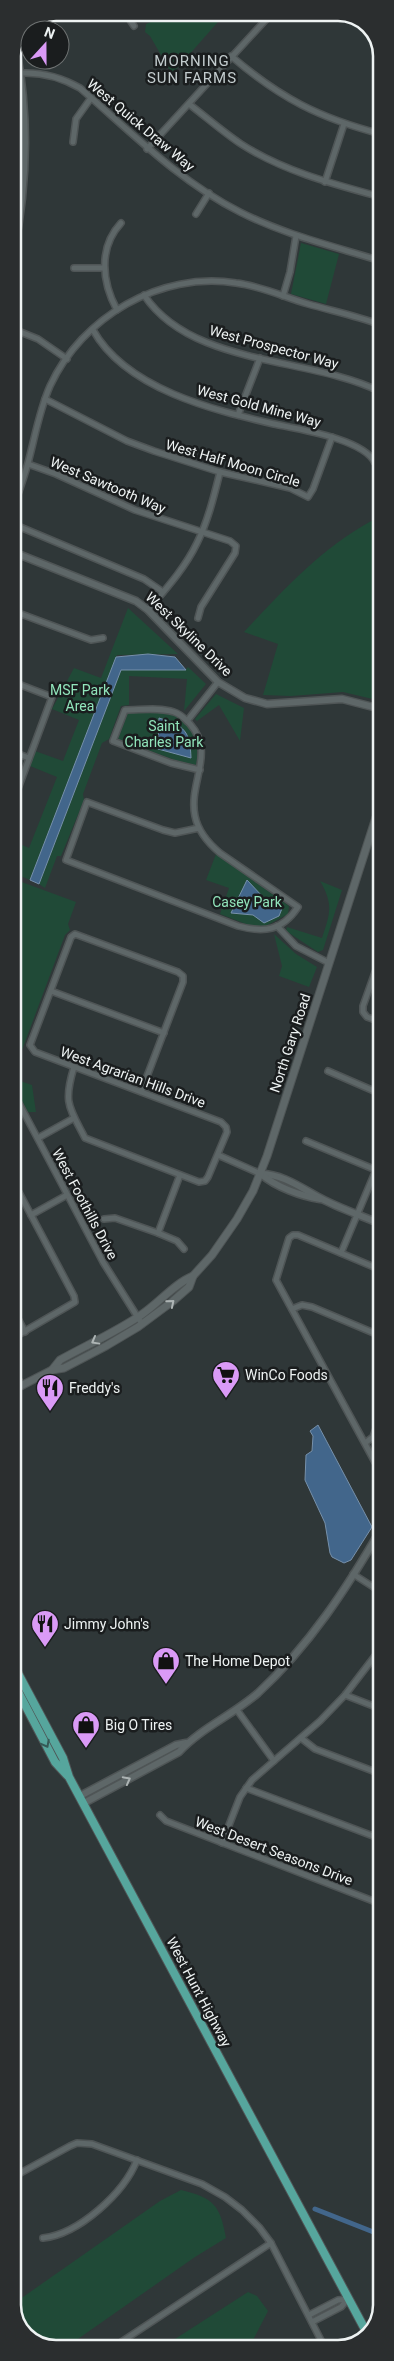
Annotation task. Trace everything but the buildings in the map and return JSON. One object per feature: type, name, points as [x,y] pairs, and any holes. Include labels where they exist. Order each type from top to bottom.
[{"type":"main road","name":"North Gary Road","points":[[22,1386],[52,1370],[64,1368],[142,1324],[189,1286],[193,1276],[230,1230],[261,1174],[372,829]]},
{"type":"main road","name":"North Gary Road","points":[[52,1370],[60,1360],[138,1317],[168,1295],[183,1280],[193,1276]]},
{"type":"main road","name":"West Hunt Highway","points":[[22,1684],[55,1762],[69,1777],[82,1800],[364,2328]]},
{"type":"main road","name":"West Hunt Highway","points":[[22,1694],[31,1706]]},
{"type":"street","points":[[131,21],[134,26]]},
{"type":"street","points":[[147,149],[264,21]]},
{"type":"street","points":[[231,56],[256,77],[281,94],[315,113],[372,132]]},
{"type":"street","points":[[21,73],[24,116],[21,189]]},
{"type":"street","name":"West Quick Draw Way","points":[[21,73],[44,74],[69,82],[91,98],[147,149],[239,212],[296,236],[372,258]]},
{"type":"street","points":[[73,142],[76,119],[91,98]]},
{"type":"street","points":[[189,104],[241,144],[270,160],[325,182],[372,195]]},
{"type":"street","points":[[325,182],[344,124]]},
{"type":"street","points":[[196,214],[209,193]]},
{"type":"street","points":[[117,310],[110,297],[104,268],[108,242],[112,232],[121,223]]},
{"type":"street","points":[[283,296],[290,272],[296,236]]},
{"type":"street","points":[[74,268],[104,268]]},
{"type":"street","points":[[21,484],[45,399],[58,372],[92,330],[117,310],[144,295],[171,286],[204,281],[250,285],[372,322]]},
{"type":"street","name":"West Prospector Way","points":[[144,295],[159,315],[186,333],[212,344],[260,358],[325,371],[372,388]]},
{"type":"street","name":"West Gold Mine Way","points":[[92,330],[117,358],[143,379],[180,397],[238,415],[332,437],[372,457]]},
{"type":"street","points":[[21,333],[38,339],[67,359]]},
{"type":"street","points":[[238,415],[260,358]]},
{"type":"street","name":"West Half Moon Circle","points":[[45,399],[127,441],[220,472],[290,488],[308,497],[313,489],[332,437]]},
{"type":"street","name":"West Sawtooth Way","points":[[28,464],[56,474],[136,510],[230,541],[236,546],[235,553],[201,607],[198,618]]},
{"type":"street","points":[[148,610],[164,592],[189,557],[202,532],[220,472]]},
{"type":"street","points":[[21,527],[144,579],[164,592]]},
{"type":"street","name":"West Skyline Drive","points":[[21,555],[120,593],[148,610],[218,682],[244,698],[267,704],[342,699],[372,707]]},
{"type":"street","points":[[21,614],[91,640],[103,638]]},
{"type":"street","points":[[187,721],[218,682]]},
{"type":"street","points":[[21,685],[52,697],[21,779]]},
{"type":"street","points":[[199,828],[175,833],[87,802],[66,860],[238,926],[256,931],[277,926],[291,918],[298,907],[220,853],[211,845],[199,828],[194,804],[200,770],[202,748],[197,732],[175,712],[125,710],[113,741],[171,763],[200,770]]},
{"type":"street","points":[[21,755],[29,758]]},
{"type":"street","points":[[277,926],[296,946],[329,963]]},
{"type":"street","points":[[141,1092],[164,1033],[183,982],[183,976],[178,972],[75,934],[72,937],[51,991],[164,1033]]},
{"type":"street","points":[[372,981],[364,1006],[364,1012],[367,1017],[372,1019]]},
{"type":"street","name":"West Agrarian Hills Drive","points":[[51,991],[30,1045],[31,1049],[221,1122],[226,1127],[227,1132],[218,1156]]},
{"type":"street","points":[[74,1067],[67,1093],[67,1102],[85,1138],[91,1142],[199,1182],[204,1181],[218,1156],[261,1174],[270,1174],[373,1220]]},
{"type":"street","points":[[328,1072],[372,1090]]},
{"type":"street","name":"West Foothills Drive","points":[[21,1108],[104,1262],[142,1324]]},
{"type":"street","points":[[38,1138],[74,1118]]},
{"type":"street","points":[[306,1141],[372,1169]]},
{"type":"street","points":[[158,1234],[180,1175]]},
{"type":"street","points":[[341,1253],[372,1178]]},
{"type":"street","points":[[31,1215],[67,1195]]},
{"type":"street","points":[[22,1197],[74,1296],[75,1302],[24,1332],[22,1327]]},
{"type":"street","points":[[104,1219],[115,1218],[177,1241],[184,1249]]},
{"type":"street","points":[[373,1266],[293,1234],[289,1238],[276,1280],[373,1456]]},
{"type":"street","points":[[292,1309],[302,1305],[312,1307],[373,1332]]},
{"type":"street","points":[[365,1443],[373,1437]]},
{"type":"street","points":[[82,1800],[179,1752],[188,1742],[237,1710],[295,1655],[317,1629],[373,1543]]},
{"type":"street","points":[[354,1574],[373,1586]]},
{"type":"street","points":[[222,1843],[236,1806],[252,1780],[301,1738],[345,1695],[373,1659]]},
{"type":"street","points":[[345,1695],[373,1706]]},
{"type":"street","points":[[237,1710],[274,1761]]},
{"type":"street","points":[[301,1738],[315,1749],[373,1771]]},
{"type":"street","points":[[246,1788],[373,1835]]},
{"type":"street","name":"West Desert Seasons Drive","points":[[160,1815],[166,1822],[373,1901]]},
{"type":"street","points":[[22,2172],[70,2146],[84,2143],[100,2145],[215,2191],[242,2210],[271,2243],[321,2339]]},
{"type":"street","points":[[43,2238],[60,2234],[109,2201],[128,2180],[137,2160]]},
{"type":"street","points":[[124,2340],[271,2243]]},
{"type":"street","points":[[308,2315],[338,2300],[348,2299]]},
{"type":"street","points":[[312,2322],[341,2307],[348,2299]]},
{"type":"street","points":[[325,2306],[329,2313]]},
{"type":"green space","points":[[153,21],[219,21],[172,74],[150,36],[145,32],[146,24]]},
{"type":"green space","points":[[301,243],[339,254],[326,304],[291,294]]},
{"type":"green space","points":[[372,521],[372,699],[343,692],[291,696],[263,695],[278,644],[244,632],[307,568],[342,539]]},
{"type":"green space","name":"MSF Park Area","points":[[128,608],[178,654],[117,655],[30,880],[21,876],[21,845],[29,848],[57,777],[30,766],[35,751],[63,761],[79,720],[52,709],[74,668],[101,678]]},
{"type":"green space","points":[[188,667],[206,684],[184,711],[187,679],[129,676],[129,705],[121,706],[109,739],[102,743],[83,794],[84,800],[61,856],[57,856],[45,888],[39,884],[121,670],[185,670]]},
{"type":"green space","points":[[216,694],[244,708],[240,741],[219,705],[197,721],[195,719]]},
{"type":"green space","name":"Saint Charles Park","points":[[162,712],[182,720],[188,726],[195,740],[197,748],[196,765],[175,760],[118,739],[128,713]]},
{"type":"green space","name":"Casey Park","points":[[216,854],[289,906],[288,914],[266,926],[251,926],[220,914],[229,888],[206,880]]},
{"type":"green space","points":[[320,881],[342,890],[323,950],[318,952],[286,931],[287,927],[322,938],[329,916],[329,903]]},
{"type":"green space","points":[[21,882],[76,902],[68,924],[70,930],[65,935],[21,1051]]},
{"type":"green space","points":[[274,934],[296,954],[317,967],[309,987],[279,976],[282,966]]},
{"type":"green space","points":[[21,1081],[32,1085],[36,1112],[28,1112],[21,1100]]},
{"type":"green space","points":[[181,2190],[201,2196],[218,2210],[226,2238],[195,2257],[77,2340],[50,2339],[37,2334],[30,2328],[23,2316],[22,2298],[160,2201]]},
{"type":"green space","points":[[248,2292],[257,2296],[268,2311],[253,2339],[174,2340]]},
{"type":"water","points":[[148,654],[175,657],[186,670],[121,670],[39,884],[30,880],[116,657]]},
{"type":"water","points":[[159,718],[175,724],[184,731],[189,741],[191,758],[158,749]]},
{"type":"water","points":[[247,880],[264,898],[283,906],[279,916],[264,923],[253,915],[231,913]]},
{"type":"water","points":[[318,1425],[372,1527],[351,1560],[344,1563],[332,1557],[330,1553],[325,1523],[305,1480],[306,1455],[312,1451],[313,1436],[310,1431]]},
{"type":"waterway","points":[[315,2209],[373,2232]]},
{"type":"place","name":"WinCo Foods","points":[[226,1399]]},
{"type":"place","name":"Freddy's","points":[[50,1412]]},
{"type":"place","name":"Jimmy John's","points":[[45,1648]]},
{"type":"place","name":"The Home Depot","points":[[166,1685]]},
{"type":"place","name":"Big O Tires","points":[[86,1749]]},
{"type":"district","name":"MORNING SUN FARMS","points":[[192,70]]}]
